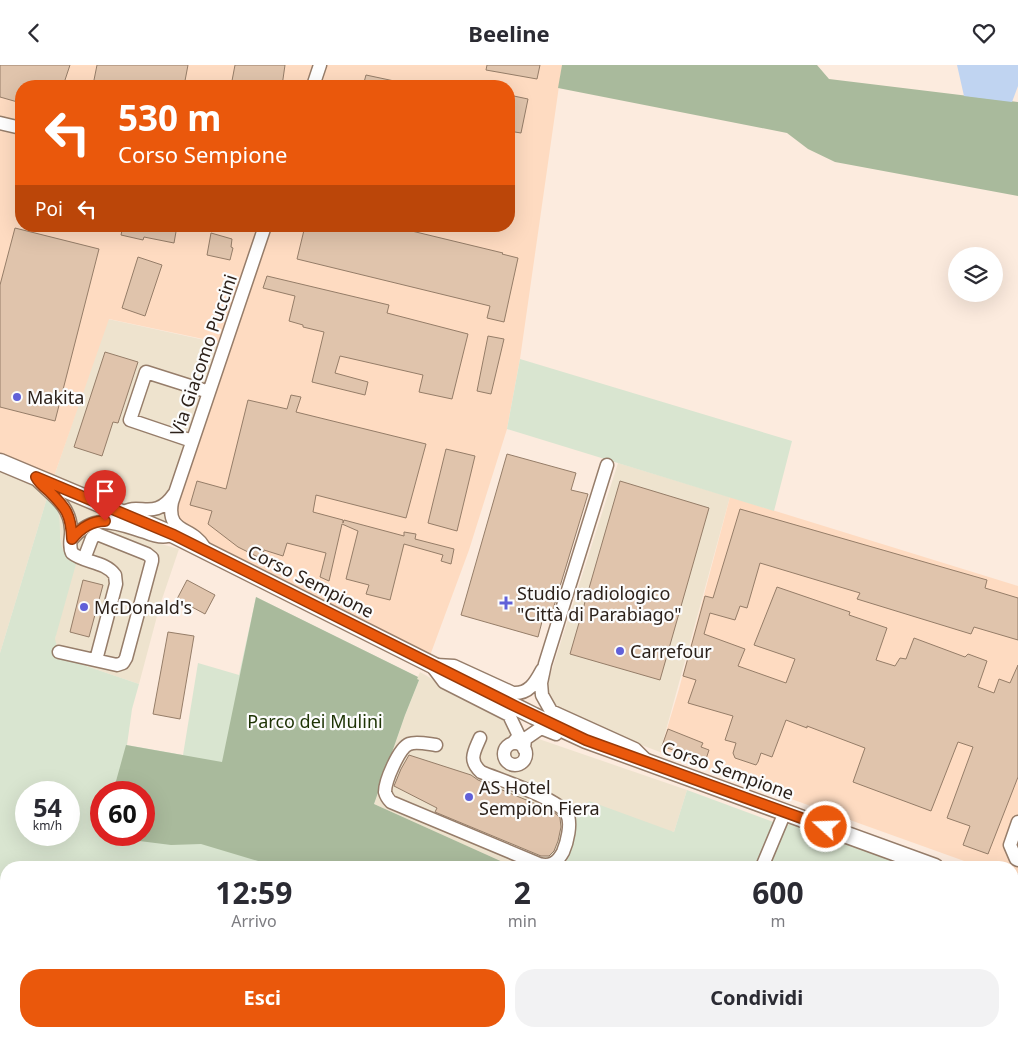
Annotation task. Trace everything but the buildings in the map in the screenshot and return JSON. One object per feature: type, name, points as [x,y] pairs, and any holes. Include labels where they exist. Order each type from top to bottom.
[{"type":"main road","name":"Corso Sempione","points":[[0,462],[174,535],[571,733],[919,861]]},
{"type":"street","points":[[315,80],[320,65]]},
{"type":"street","points":[[0,123],[15,126]]},
{"type":"street","name":"Via Giacomo Puccini","points":[[205,550],[199,540],[172,521],[170,513],[192,441],[264,232]]},
{"type":"street","points":[[192,441],[130,420],[146,372],[209,392]]},
{"type":"street","points":[[607,465],[545,664],[541,683],[542,695],[552,711],[635,749],[647,762]]},
{"type":"street","name":"Corso Sempione","points":[[36,477],[65,507],[71,526],[72,539],[70,545],[72,553],[84,559]]},
{"type":"street","points":[[122,513],[130,509],[147,511],[158,508],[168,502],[174,495]]},
{"type":"street","name":"Corso Sempione","points":[[72,539],[86,526],[101,521],[113,522],[158,536],[174,535]]},
{"type":"street","points":[[59,652],[117,665],[125,661],[152,558],[147,554],[97,534],[92,538],[84,559],[108,568],[115,575],[116,579],[96,660]]},
{"type":"street","points":[[430,664],[454,666],[513,693],[521,693],[536,681],[545,664]]},
{"type":"street","name":"Corso Sempione","points":[[430,664],[444,682],[508,715],[518,736],[518,746],[541,728],[627,763],[647,762]]},
{"type":"street","points":[[480,738],[472,756],[474,765],[481,772],[550,800],[566,813],[569,818],[564,851],[556,861]]},
{"type":"street","points":[[436,745],[410,743],[402,748],[386,786],[385,792],[391,802],[530,861]]},
{"type":"street","points":[[764,861],[785,811]]},
{"type":"street","points":[[1018,822],[1010,845],[1016,859],[1018,859]]},
{"type":"shaded area","points":[[0,65],[562,65],[520,359],[507,429],[469,550],[428,661],[162,528],[222,343],[109,319],[52,482],[0,454]]},
{"type":"shaded area","points":[[108,319],[223,344],[162,528],[52,482]]},
{"type":"shaded area","points":[[618,463],[730,497],[660,752],[540,707]]},
{"type":"shaded area","points":[[0,468],[109,515],[154,542],[179,549],[160,605],[139,684],[54,655],[55,639],[70,561],[63,554],[61,548],[59,516],[56,507],[47,498],[0,653]]},
{"type":"shaded area","points":[[730,497],[1018,586],[1018,861],[964,861],[660,752],[679,689]]},
{"type":"shaded area","points":[[420,672],[533,737],[687,790],[674,832],[580,810],[567,861],[501,861],[374,804],[419,680],[417,679]]},
{"type":"green space","points":[[562,65],[817,65],[829,79],[1018,102],[1018,196],[835,162],[808,149],[787,133],[558,88]]},
{"type":"green space","points":[[520,359],[792,441],[774,511],[507,429]]},
{"type":"green space","name":"Parco dei Mulini","points":[[47,498],[54,505],[58,513],[62,549],[67,557],[76,564],[55,639],[57,647],[54,655],[139,684],[132,709],[127,745],[183,755],[198,663],[239,675],[256,597],[418,677],[417,679],[419,680],[374,804],[462,861],[0,861],[0,653]]},
{"type":"green space","name":"Parco dei Mulini","points":[[256,597],[418,677],[417,679],[419,680],[374,804],[501,861],[258,861],[201,844],[171,845],[155,843],[155,781],[116,781],[126,745],[222,762]]},
{"type":"green space","points":[[687,790],[776,823],[760,861],[566,861],[577,816],[580,810],[585,811],[589,801],[674,832]]},
{"type":"green space","points":[[785,825],[799,826],[894,861],[769,861]]},
{"type":"water","points":[[957,65],[1018,65],[1018,86],[1012,102],[964,96]]},
{"type":"place","name":"Makita","points":[[17,397]]},
{"type":"place","name":"Studio radiologico \"Città di Parabiago\"","points":[[506,603]]},
{"type":"place","name":"McDonald's","points":[[84,607]]},
{"type":"place","name":"Carrefour","points":[[620,651]]},
{"type":"place","name":"AS Hotel Sempion Fiera","points":[[469,797]]},
{"type":"route","points":[[105,521],[97,521],[86,526],[72,539],[71,526],[65,507],[36,477],[164,530],[586,740],[826,827]]}]
